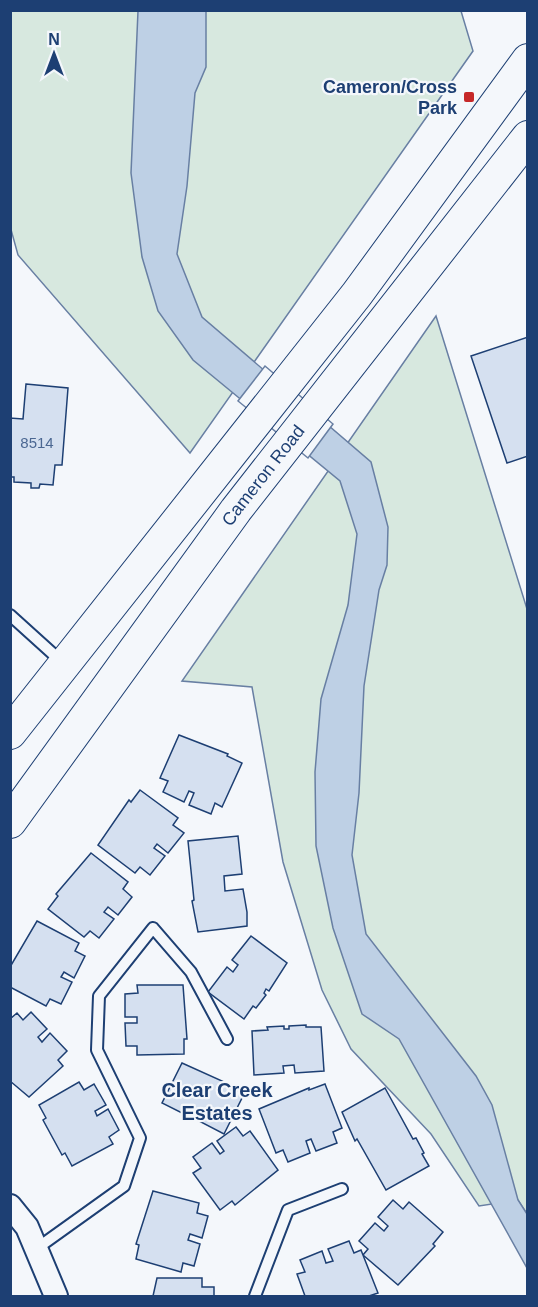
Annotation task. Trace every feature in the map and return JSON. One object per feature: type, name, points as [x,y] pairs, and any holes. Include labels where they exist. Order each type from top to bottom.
[{"type":"main road","name":"Cameron Road","points":[[10,733],[357,294],[528,60]]},
{"type":"main road","name":"Cameron Road","points":[[10,822],[236,510],[528,137]]},
{"type":"street","points":[[10,1206],[27,1227],[56,1296]]},
{"type":"lane","points":[[10,615],[64,664]]},
{"type":"lane","points":[[36,1249],[124,1186],[140,1138],[97,1050],[99,996],[153,928],[191,972],[227,1039]]},
{"type":"lane","points":[[255,1296],[288,1210],[342,1189]]},
{"type":"shaded area","points":[[10,11],[461,11],[473,51],[190,453],[18,255],[10,226]]},
{"type":"shaded area","points":[[436,316],[527,609],[527,1214],[518,1200],[479,1206],[431,1134],[351,1049],[322,990],[283,862],[252,687],[182,681]]},
{"type":"water","points":[[138,11],[206,11],[206,67],[195,93],[187,186],[177,254],[202,317],[371,462],[388,527],[387,565],[379,590],[364,686],[359,793],[352,855],[366,934],[476,1076],[492,1105],[518,1200],[527,1214],[527,1268],[399,1039],[362,1014],[333,928],[316,846],[315,772],[321,699],[348,605],[357,534],[340,481],[193,360],[158,311],[142,257],[131,173]]},
{"type":"pier","points":[[265,366],[333,424],[308,458],[238,401]]},
{"type":"building","points":[[528,337],[528,456],[507,463],[471,356]]},
{"type":"building","points":[[26,384],[68,388],[62,465],[55,465],[53,485],[40,484],[39,488],[31,488],[31,483],[14,482],[14,477],[10,477],[10,418],[23,419]]},
{"type":"building","points":[[179,735],[228,754],[227,756],[242,763],[222,807],[215,803],[211,814],[189,805],[194,793],[189,791],[184,802],[163,792],[168,781],[160,778]]},
{"type":"building","points":[[140,790],[178,818],[173,825],[184,833],[168,853],[157,844],[154,848],[165,856],[150,875],[140,867],[135,873],[98,845],[129,800],[131,802]]},
{"type":"building","points":[[238,836],[242,874],[224,876],[225,891],[243,889],[247,926],[198,932],[192,901],[194,900],[188,841]]},
{"type":"building","points":[[91,853],[128,882],[123,889],[132,897],[118,915],[108,907],[104,912],[114,919],[99,938],[90,931],[84,937],[48,909],[58,896],[56,894]]},
{"type":"building","points":[[37,921],[79,943],[75,951],[85,956],[74,978],[64,972],[61,977],[72,982],[61,1004],[50,999],[46,1006],[10,987],[10,967]]},
{"type":"building","points":[[251,936],[287,963],[269,991],[266,989],[264,993],[266,995],[256,1008],[253,1006],[244,1019],[208,992],[227,967],[233,972],[238,965],[232,960]]},
{"type":"building","points":[[137,985],[183,985],[187,1039],[184,1039],[184,1054],[137,1055],[137,1046],[126,1046],[125,1023],[137,1023],[137,1017],[125,1017],[125,994],[138,993]]},
{"type":"building","points":[[31,1012],[47,1029],[38,1037],[42,1042],[50,1033],[67,1051],[58,1060],[63,1066],[29,1097],[10,1081],[10,1019],[17,1013],[23,1020]]},
{"type":"building","points":[[306,1025],[306,1027],[321,1027],[324,1071],[295,1073],[294,1065],[283,1066],[284,1073],[254,1075],[252,1031],[268,1030],[267,1027],[284,1026],[284,1029],[289,1029],[289,1026]]},
{"type":"building","points":[[182,1063],[231,1085],[230,1087],[244,1094],[224,1134],[197,1120],[200,1114],[191,1110],[188,1116],[162,1103]]},
{"type":"building","points":[[79,1082],[84,1090],[94,1084],[106,1105],[95,1111],[97,1116],[108,1109],[119,1130],[109,1137],[113,1144],[72,1166],[65,1153],[62,1155],[43,1120],[46,1118],[39,1105]]},
{"type":"building","points":[[325,1084],[342,1128],[333,1132],[337,1143],[316,1151],[311,1139],[306,1141],[310,1153],[288,1162],[283,1150],[276,1153],[259,1109],[309,1088],[309,1090]]},
{"type":"building","points":[[385,1088],[413,1139],[416,1138],[429,1166],[386,1190],[357,1139],[355,1141],[342,1112]]},
{"type":"building","points":[[236,1127],[243,1136],[250,1131],[278,1170],[235,1205],[232,1201],[220,1210],[193,1173],[201,1168],[193,1157],[212,1143],[220,1154],[224,1151],[217,1141]]},
{"type":"building","points":[[153,1191],[199,1203],[197,1213],[208,1216],[202,1238],[190,1234],[188,1240],[200,1244],[194,1266],[183,1263],[181,1272],[136,1259],[139,1245],[136,1244]]},
{"type":"building","points":[[393,1200],[403,1209],[409,1202],[443,1232],[433,1244],[435,1246],[398,1285],[363,1255],[368,1249],[359,1241],[375,1223],[384,1231],[388,1226],[378,1217]]},
{"type":"building","points":[[349,1241],[354,1253],[361,1250],[378,1293],[369,1296],[305,1296],[297,1274],[305,1272],[300,1260],[322,1251],[326,1263],[333,1261],[328,1249]]},
{"type":"building","points":[[157,1278],[202,1278],[202,1287],[214,1287],[214,1296],[153,1296]]},
{"type":"place","name":"Cameron/Cross Park","points":[[469,97]]},
{"type":"district","name":"Clear Creek Estates","points":[[217,1102]]}]
